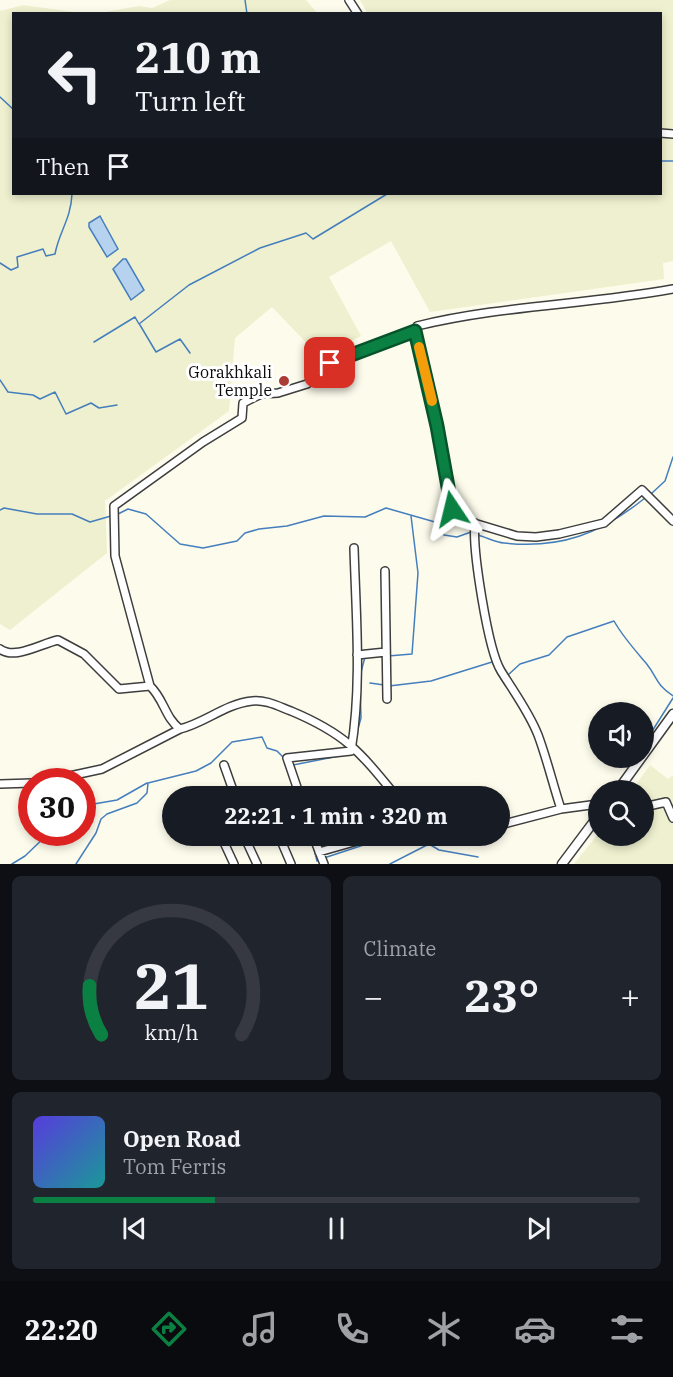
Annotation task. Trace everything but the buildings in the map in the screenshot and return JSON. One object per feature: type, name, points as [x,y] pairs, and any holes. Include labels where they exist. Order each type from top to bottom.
[{"type":"street","points":[[673,290],[624,298],[467,314],[417,326],[415,331],[437,426],[454,517],[463,522],[476,523],[516,536],[536,537],[559,534],[604,523],[642,490],[673,520]]},
{"type":"street","points":[[180,729],[172,723],[162,701],[150,686],[115,556],[114,506],[203,442],[242,418],[243,403],[261,394],[278,393],[307,384],[330,363],[415,331]]},
{"type":"street","points":[[476,523],[481,580],[494,651],[501,671],[512,684],[537,733],[561,809]]},
{"type":"street","points":[[297,786],[287,758],[351,751],[356,732],[357,655],[354,548]]},
{"type":"street","points":[[384,571],[387,699]]},
{"type":"street","points":[[0,649],[7,654],[17,654],[58,640],[84,654],[119,689],[150,686]]},
{"type":"street","points":[[357,655],[386,652]]},
{"type":"street","points":[[96,770],[180,729],[196,725],[217,711],[253,700],[281,707],[317,722],[352,744],[388,786]]},
{"type":"street","points":[[625,780],[673,714]]},
{"type":"street","points":[[224,765],[231,786]]},
{"type":"street","points":[[0,784],[18,783]]},
{"type":"street","points":[[654,805],[666,802],[673,818]]},
{"type":"street","points":[[510,822],[561,809],[588,805]]},
{"type":"street","points":[[562,864],[588,830]]},
{"type":"street","points":[[226,846],[234,864]]},
{"type":"street","points":[[248,846],[256,864]]},
{"type":"street","points":[[283,846],[291,864]]},
{"type":"street","points":[[317,846],[324,864]]},
{"type":"street","points":[[319,852],[340,846]]},
{"type":"green space","points":[[170,0],[306,0],[316,12],[105,12],[139,6],[152,8]]},
{"type":"green space","points":[[360,0],[673,0],[673,261],[663,263],[664,279],[430,312],[391,241],[329,277],[361,336],[320,357],[272,307],[235,338],[229,411],[105,501],[107,553],[10,630],[0,624],[0,11],[23,5],[74,12],[12,12],[12,195],[662,195],[662,12],[367,12]]},
{"type":"green space","points":[[648,768],[654,768],[668,779],[673,775],[673,864],[574,864],[588,846],[654,846],[654,780],[639,780]]},
{"type":"water","points":[[100,216],[118,249],[107,257],[89,227],[89,223]]},
{"type":"water","points":[[123,259],[126,259],[144,290],[131,300],[113,269]]},
{"type":"waterway","points":[[245,0],[247,12]]},
{"type":"waterway","points":[[0,97],[12,108]]},
{"type":"waterway","points":[[662,161],[673,161]]},
{"type":"waterway","points":[[0,263],[11,270],[18,267],[17,257],[43,249],[46,256],[55,254],[72,195]]},
{"type":"waterway","points":[[94,342],[135,317],[139,324],[189,285],[260,248],[306,233],[313,239],[385,195]]},
{"type":"waterway","points":[[140,325],[156,352],[180,339],[190,353]]},
{"type":"waterway","points":[[0,380],[8,392],[33,395],[40,399],[55,392],[66,414],[91,403],[99,408],[117,405]]},
{"type":"waterway","points":[[652,493],[665,481],[673,457]]},
{"type":"waterway","points":[[477,535],[504,543],[544,544],[562,541],[596,530],[645,498]]},
{"type":"waterway","points":[[0,510],[4,508],[37,514],[72,514],[90,522],[111,516]]},
{"type":"waterway","points":[[116,515],[128,509],[146,514],[180,544],[203,548],[237,541],[245,533],[259,529],[287,526],[324,516],[365,517],[386,508],[435,522],[442,528],[444,535],[457,537],[471,532]]},
{"type":"waterway","points":[[388,656],[412,654],[418,573],[411,516]]},
{"type":"waterway","points":[[507,676],[520,664],[549,655],[567,637],[614,621],[660,684],[673,696]]},
{"type":"waterway","points":[[361,672],[365,657]]},
{"type":"waterway","points":[[389,686],[431,681],[492,662],[502,680]]},
{"type":"waterway","points":[[357,732],[361,718],[360,683]]},
{"type":"waterway","points":[[370,683],[384,685]]},
{"type":"waterway","points":[[654,728],[673,698]]},
{"type":"waterway","points":[[76,864],[96,833],[101,819],[107,814],[137,803],[147,793],[148,783],[196,771],[211,763],[232,742],[262,737],[267,748],[277,751],[284,758]]},
{"type":"waterway","points":[[293,765],[344,755]]},
{"type":"waterway","points":[[96,804],[117,800],[147,783]]},
{"type":"waterway","points":[[390,864],[429,844],[439,850],[478,857]]},
{"type":"waterway","points":[[12,864],[35,846]]},
{"type":"waterway","points":[[313,846],[317,861],[319,860]]},
{"type":"waterway","points":[[324,858],[361,846]]},
{"type":"slow traffic","points":[[419,347],[432,401]]},
{"type":"place","name":"Gorakhkali Temple","points":[[284,381]]},
{"type":"route","points":[[330,363],[415,331],[437,426],[452,509]]}]
